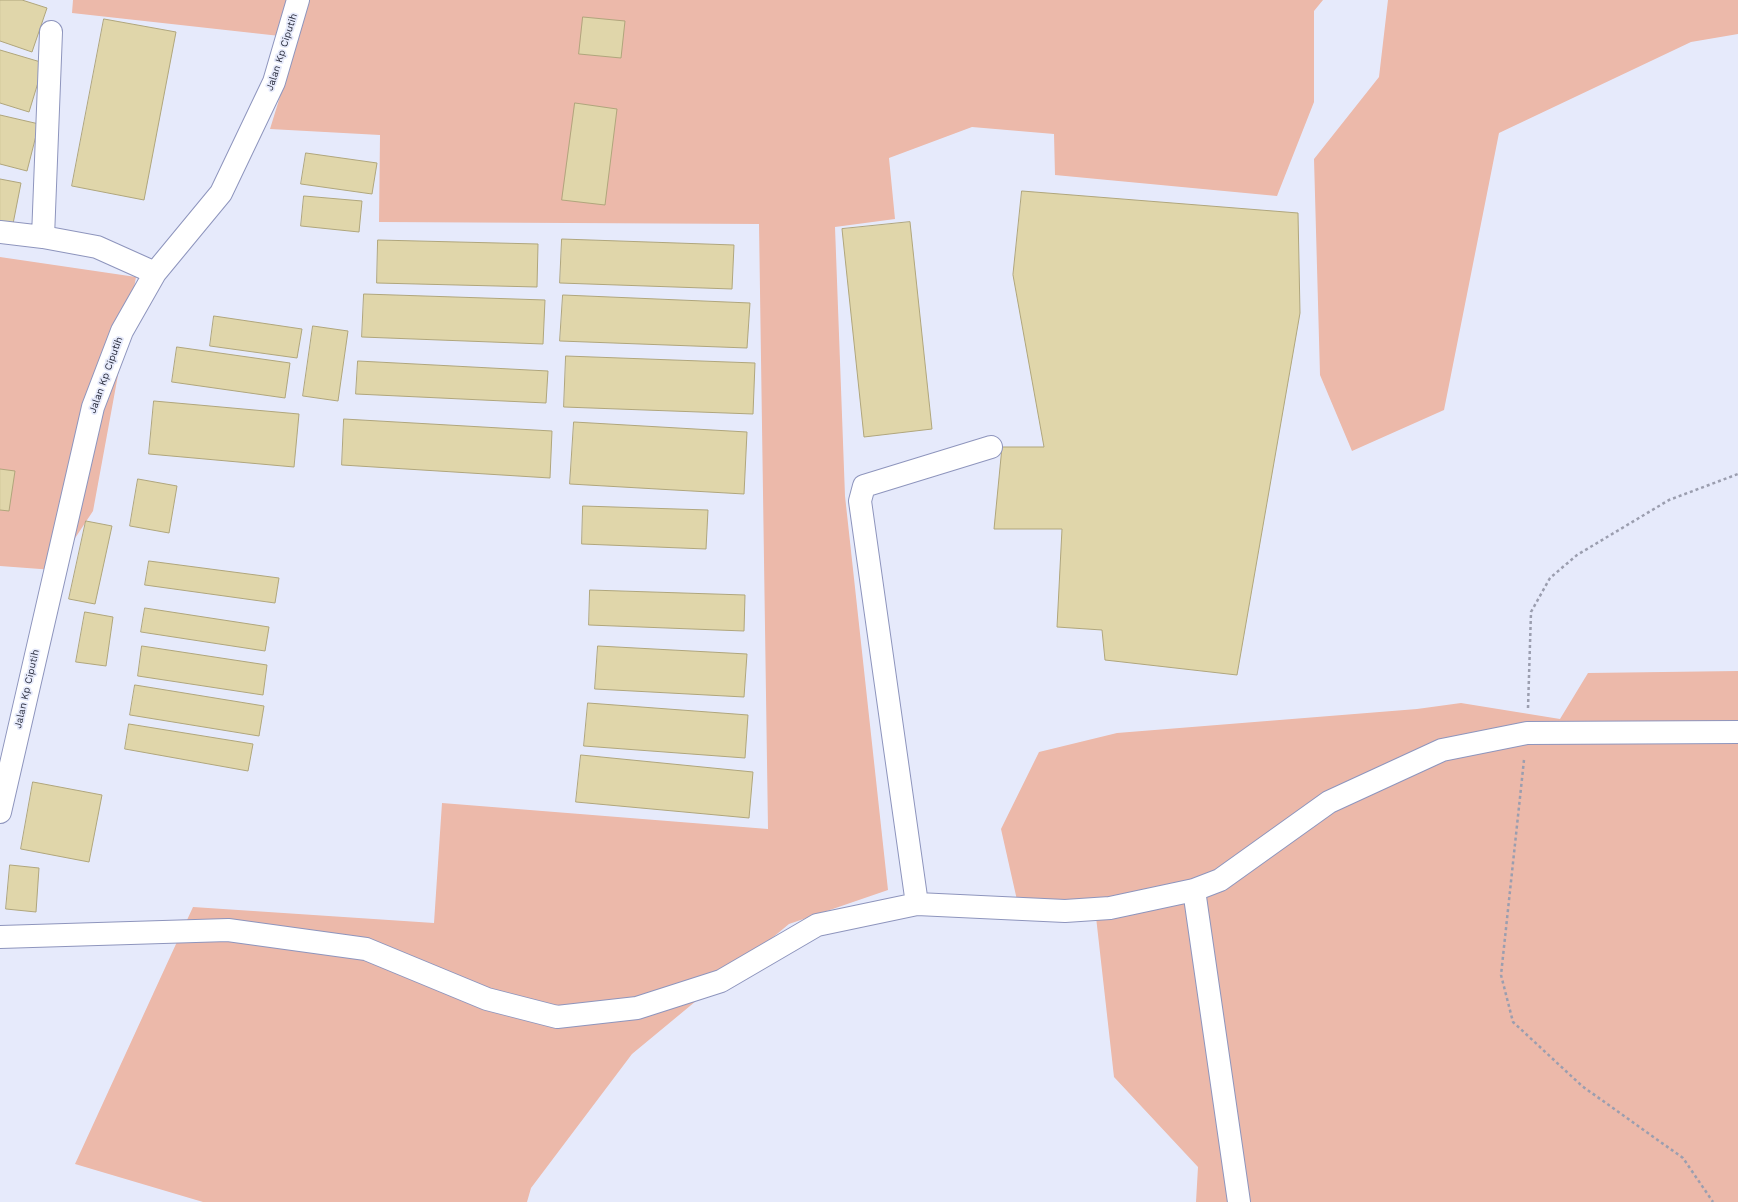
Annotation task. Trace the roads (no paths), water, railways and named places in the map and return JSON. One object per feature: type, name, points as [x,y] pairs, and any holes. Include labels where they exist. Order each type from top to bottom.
[{"type":"street","name":"Jalan Kp Ciputih","points":[[0,812],[93,407],[122,331],[156,273],[221,193],[274,82],[298,0]]},
{"type":"street","points":[[43,237],[51,32]]},
{"type":"street","points":[[0,232],[43,237],[97,247],[156,273]]},
{"type":"street","points":[[917,904],[860,501],[864,486],[991,447]]},
{"type":"street","points":[[0,937],[228,930],[366,949],[487,999],[557,1017],[637,1008],[721,981],[817,925],[917,904],[1065,911],[1110,908],[1194,890],[1220,880],[1329,802],[1378,778],[1442,750],[1527,733],[1738,732]]},
{"type":"street","points":[[1194,890],[1239,1202]]}]
